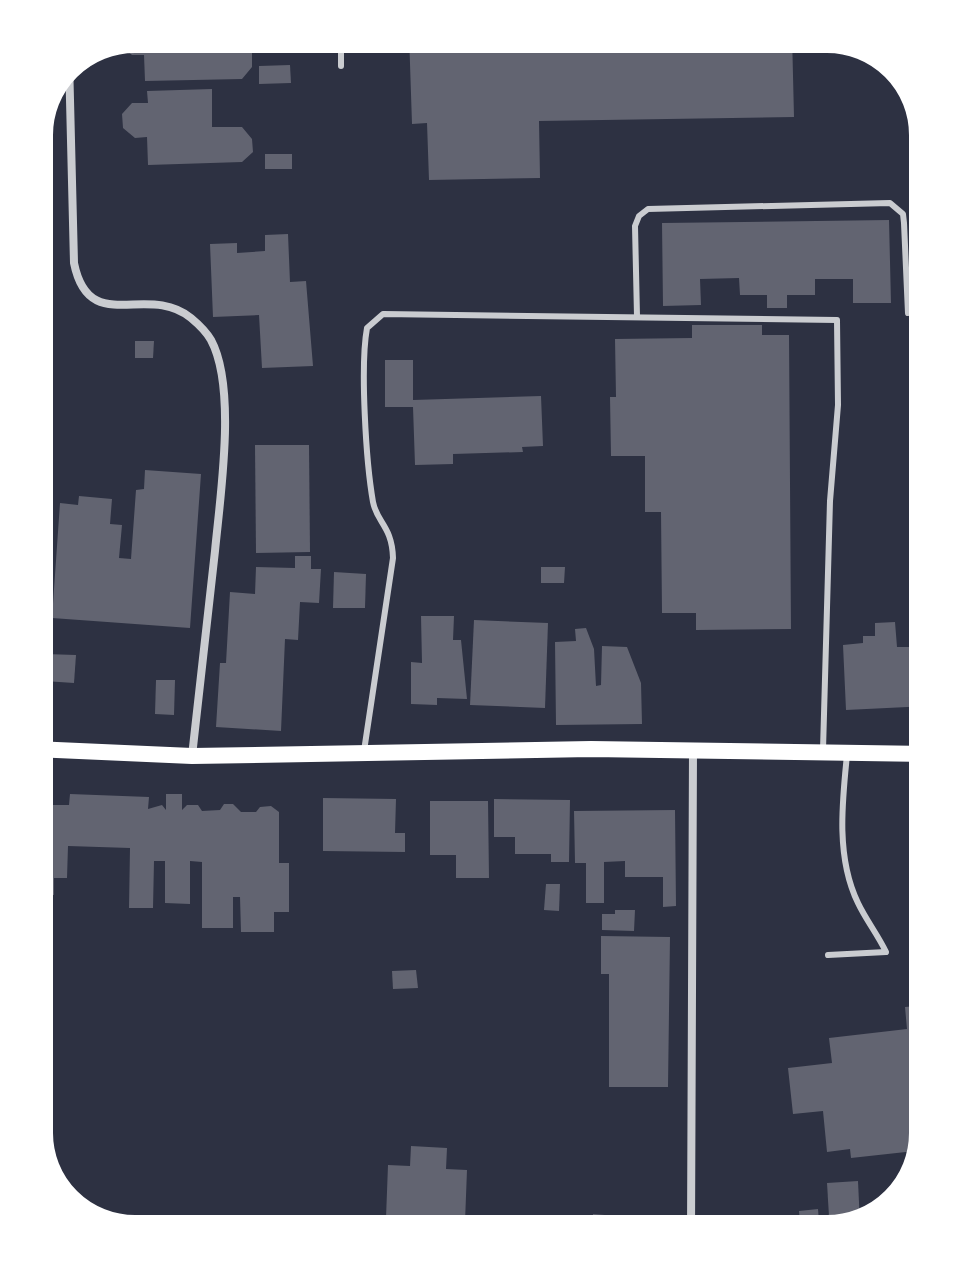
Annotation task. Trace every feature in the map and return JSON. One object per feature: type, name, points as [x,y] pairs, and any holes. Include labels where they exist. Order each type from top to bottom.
[{"type":"main road","points":[[48,750],[192,756],[693,749],[914,754]]},
{"type":"street","points":[[69,78],[74,263],[83,293],[93,301],[162,305],[177,309],[211,340],[219,367],[225,419],[222,487],[192,756]]},
{"type":"street","points":[[691,1220],[693,749]]},
{"type":"lane","points":[[341,48],[341,66]]},
{"type":"lane","points":[[637,316],[635,226],[639,216],[648,209],[890,203],[903,214],[908,313]]},
{"type":"lane","points":[[363,754],[393,558],[392,537],[373,501],[364,360],[367,328],[383,314],[837,320],[838,405],[830,501],[823,754]]},
{"type":"lane","points":[[828,955],[886,952],[858,903],[848,871],[842,807],[847,755]]},
{"type":"building","points":[[245,48],[252,53],[252,67],[242,79],[145,81],[144,55],[132,55],[126,49]]},
{"type":"building","points":[[409,48],[792,48],[794,117],[539,121],[540,178],[429,180],[427,123],[412,124]]},
{"type":"building","points":[[290,65],[291,83],[259,84],[259,66]]},
{"type":"building","points":[[212,89],[212,127],[242,127],[252,139],[253,152],[242,162],[148,165],[147,137],[135,138],[123,128],[122,114],[132,103],[148,103],[147,91]]},
{"type":"building","points":[[265,154],[292,154],[292,169],[265,169]]},
{"type":"building","points":[[889,220],[891,303],[853,303],[853,279],[815,279],[815,295],[787,295],[787,308],[767,308],[767,295],[740,295],[739,278],[700,279],[701,305],[663,306],[662,223]]},
{"type":"building","points":[[288,234],[290,282],[306,281],[313,366],[262,368],[259,315],[213,317],[210,244],[237,243],[237,253],[265,251],[265,235]]},
{"type":"building","points":[[692,325],[762,325],[762,335],[789,335],[791,629],[696,630],[696,613],[662,613],[661,512],[645,512],[645,456],[611,456],[610,397],[616,397],[615,339],[692,338]]},
{"type":"building","points":[[135,341],[154,341],[153,358],[135,358]]},
{"type":"building","points":[[385,360],[413,360],[413,400],[541,396],[543,446],[522,447],[523,452],[453,454],[453,464],[415,465],[413,407],[385,407]]},
{"type":"building","points":[[255,445],[309,445],[310,552],[256,553]]},
{"type":"building","points":[[145,470],[201,474],[190,628],[52,618],[60,503],[78,505],[79,496],[112,499],[110,524],[122,525],[119,558],[131,559],[136,490],[144,489]]},
{"type":"building","points":[[295,556],[311,556],[311,569],[321,569],[319,603],[300,602],[298,640],[285,639],[281,731],[216,727],[220,663],[226,663],[230,592],[255,594],[256,567],[295,568]]},
{"type":"building","points":[[541,567],[565,567],[564,583],[541,583]]},
{"type":"building","points":[[334,572],[366,574],[365,608],[333,608]]},
{"type":"building","points":[[421,616],[454,616],[453,640],[461,640],[467,699],[437,698],[437,705],[411,704],[411,662],[422,663]]},
{"type":"building","points":[[474,620],[548,623],[545,708],[470,705]]},
{"type":"building","points":[[895,622],[897,647],[909,647],[910,655],[914,655],[914,707],[846,710],[843,645],[863,643],[863,636],[875,636],[875,623]]},
{"type":"building","points":[[586,628],[594,649],[596,686],[601,685],[602,646],[627,647],[641,683],[642,724],[556,725],[555,642],[576,641],[575,629]]},
{"type":"building","points":[[48,654],[76,655],[74,683],[48,681]]},
{"type":"building","points":[[156,680],[175,680],[174,715],[155,714]]},
{"type":"building","points":[[70,794],[149,797],[148,809],[162,805],[166,810],[166,794],[182,794],[182,810],[187,805],[198,805],[202,811],[220,810],[224,804],[233,804],[241,812],[256,812],[260,807],[271,806],[279,812],[279,863],[289,863],[289,912],[274,912],[274,932],[241,932],[240,897],[233,897],[233,928],[202,928],[202,862],[190,861],[190,904],[165,903],[165,861],[154,861],[153,908],[129,908],[130,848],[68,846],[67,878],[54,878],[54,895],[48,895],[48,805],[69,805]]},
{"type":"building","points":[[323,798],[396,799],[395,833],[405,833],[405,852],[323,851]]},
{"type":"building","points":[[494,799],[570,800],[569,862],[551,862],[551,854],[515,854],[515,837],[494,837]]},
{"type":"building","points":[[430,801],[488,801],[489,878],[456,878],[456,855],[430,855]]},
{"type":"building","points":[[675,810],[676,906],[663,907],[663,877],[625,877],[625,861],[604,862],[604,903],[586,903],[586,863],[575,863],[574,811]]},
{"type":"building","points":[[546,884],[560,884],[559,911],[544,910]]},
{"type":"building","points":[[615,910],[635,910],[634,931],[602,930],[602,914],[615,914]]},
{"type":"building","points":[[601,936],[670,937],[668,1087],[609,1087],[609,974],[601,974]]},
{"type":"building","points":[[416,970],[418,988],[393,989],[392,971]]},
{"type":"building","points":[[914,1006],[912,1151],[851,1158],[850,1149],[827,1152],[823,1111],[793,1114],[788,1068],[832,1063],[829,1038],[907,1029],[905,1007]]},
{"type":"building","points":[[411,1146],[447,1148],[446,1169],[467,1170],[465,1220],[386,1218],[388,1165],[410,1166]]},
{"type":"building","points":[[858,1181],[860,1213],[829,1220],[827,1183]]},
{"type":"building","points":[[818,1209],[819,1220],[800,1220],[799,1211]]},
{"type":"building","points":[[593,1214],[629,1217],[629,1220],[592,1220]]}]
